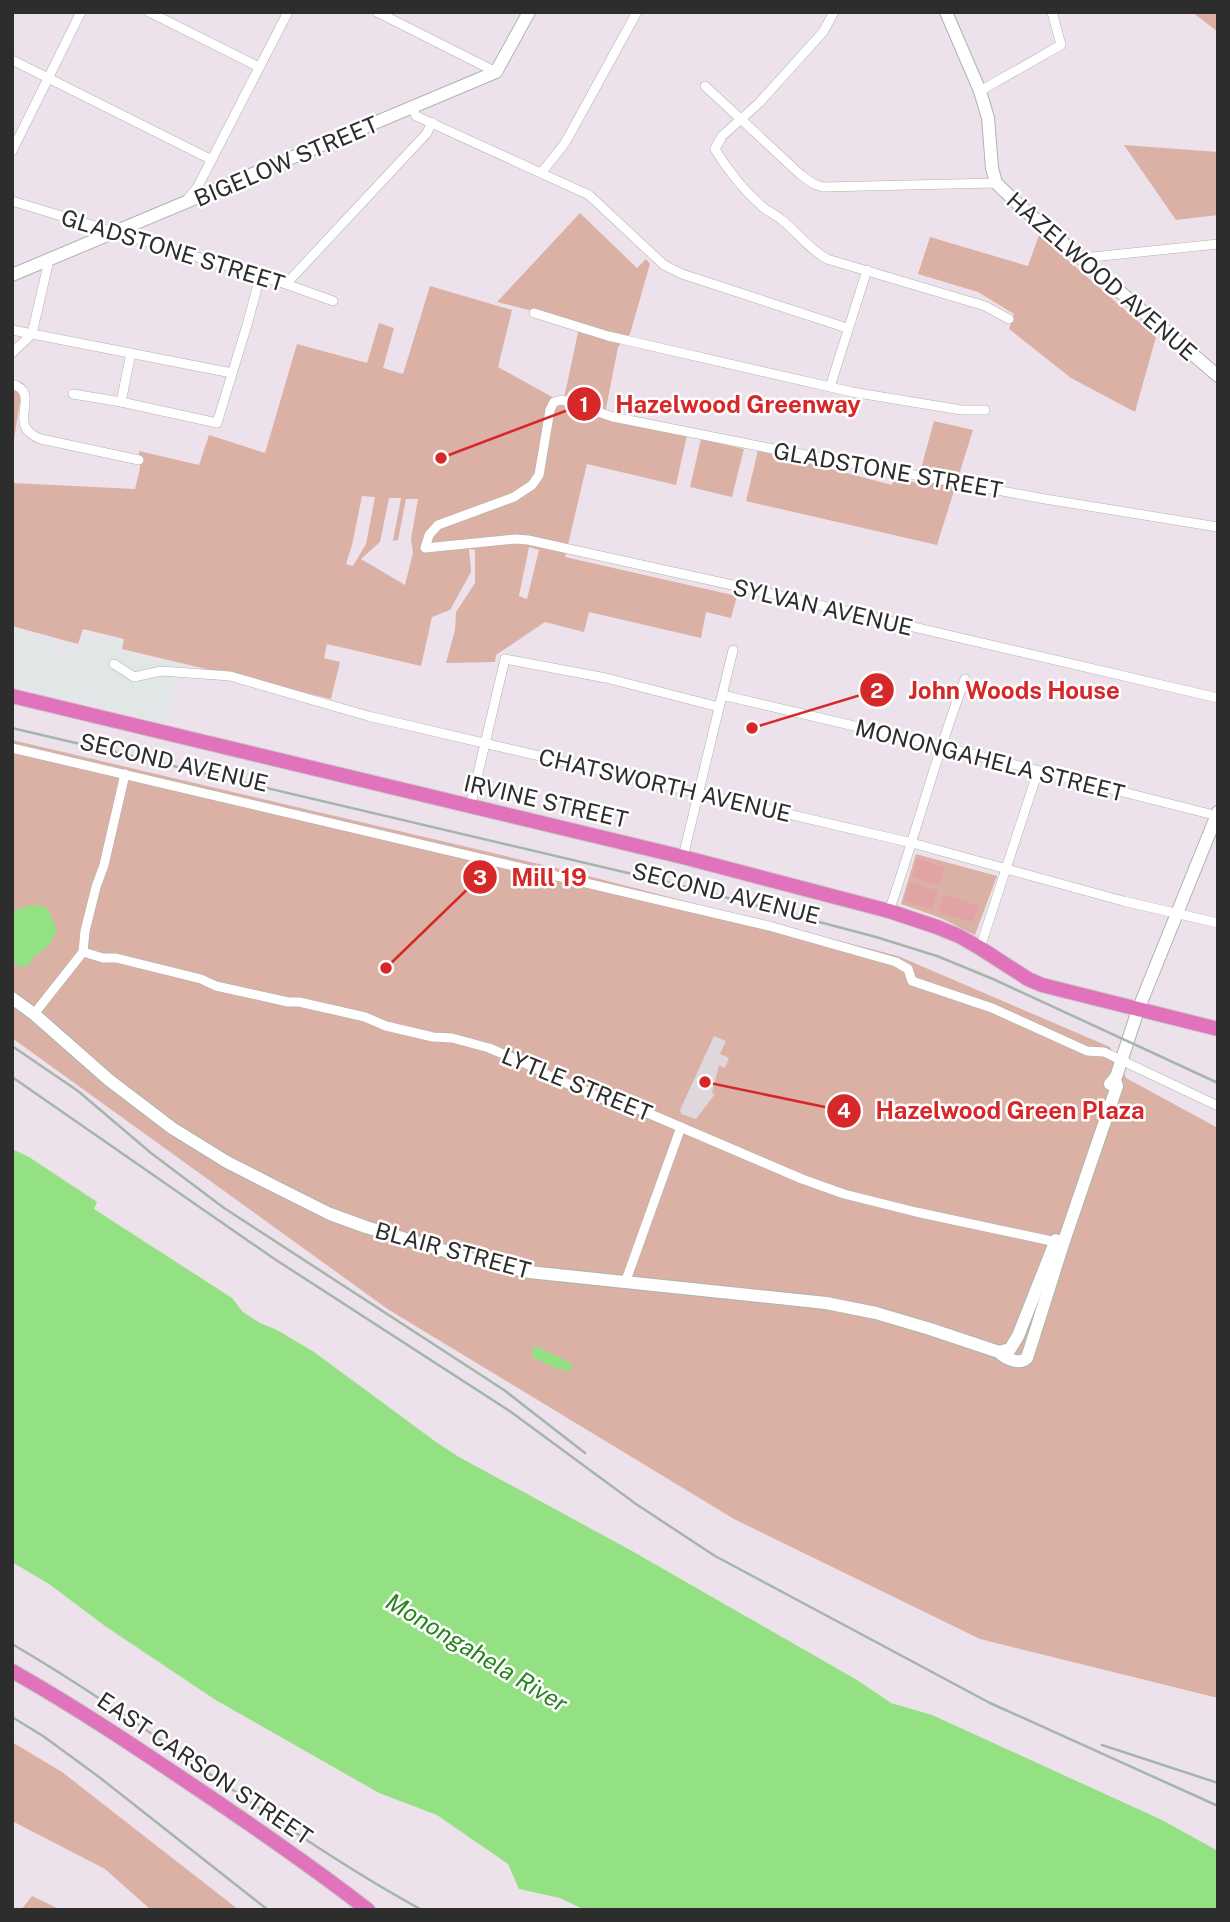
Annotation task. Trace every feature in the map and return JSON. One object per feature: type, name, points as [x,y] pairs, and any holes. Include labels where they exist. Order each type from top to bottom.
[{"type":"main road","name":"IRVINE STREET","points":[[12,696],[683,857],[890,911],[937,927],[980,947],[1028,979],[1055,989],[1138,1010]]},
{"type":"main road","points":[[1138,1010],[1218,1029]]},
{"type":"main road","name":"EAST CARSON STREET","points":[[12,1671],[168,1769],[309,1864],[368,1910]]},
{"type":"street","points":[[12,150],[81,12]]},
{"type":"street","points":[[149,12],[259,67]]},
{"type":"street","points":[[183,204],[197,188],[288,12]]},
{"type":"street","points":[[377,12],[496,72],[529,12]]},
{"type":"street","points":[[542,172],[565,143],[637,12]]},
{"type":"street","points":[[834,12],[823,32],[759,103],[722,136],[715,149],[731,174],[765,209],[827,259],[985,306],[1009,318]]},
{"type":"street","name":"HAZELWOOD AVENUE","points":[[946,12],[988,118],[992,168],[996,183],[1216,371]]},
{"type":"street","points":[[979,91],[1060,45],[1052,12]]},
{"type":"street","points":[[12,60],[210,159]]},
{"type":"street","name":"BIGELOW STREET","points":[[12,275],[496,72]]},
{"type":"street","points":[[705,86],[814,184],[823,187],[996,183]]},
{"type":"street","points":[[412,109],[416,116],[589,195],[664,265],[681,274],[847,328]]},
{"type":"street","points":[[286,284],[427,133],[432,122]]},
{"type":"street","name":"GLADSTONE STREET","points":[[12,201],[286,284],[333,301]]},
{"type":"street","points":[[1083,260],[1218,244]]},
{"type":"street","points":[[12,353],[32,334],[49,260]]},
{"type":"street","points":[[830,387],[867,270]]},
{"type":"street","points":[[73,394],[217,423],[260,277]]},
{"type":"street","points":[[534,313],[608,336],[852,393],[961,410],[985,410]]},
{"type":"street","points":[[12,330],[232,373]]},
{"type":"street","points":[[121,402],[131,353]]},
{"type":"street","points":[[12,384],[21,388],[26,395],[23,425],[31,436],[139,460]]},
{"type":"street","name":"GLADSTONE STREET","points":[[425,548],[429,535],[438,525],[514,497],[532,485],[539,475],[550,410],[554,402],[562,400],[613,417],[768,448],[1045,499],[1218,527]]},
{"type":"street","name":"SYLVAN AVENUE","points":[[425,548],[528,540],[1218,698]]},
{"type":"street","points":[[683,857],[733,650]]},
{"type":"street","points":[[470,807],[505,659],[606,678],[719,708]]},
{"type":"street","name":"CHATSWORTH AVENUE","points":[[114,663],[134,677],[161,671],[230,676],[368,716],[912,843],[1123,901],[1218,923]]},
{"type":"street","points":[[890,911],[940,746],[965,680]]},
{"type":"street","name":"MONONGAHELA STREET","points":[[722,695],[1217,814]]},
{"type":"street","name":"SECOND AVENUE","points":[[12,748],[769,926],[896,962],[908,969],[912,981],[1005,1013],[1087,1051],[1104,1052],[1218,1106]]},
{"type":"street","points":[[980,947],[1038,771]]},
{"type":"street","points":[[34,1014],[83,952],[85,931],[104,865],[125,774]]},
{"type":"street","points":[[1004,1351],[1018,1336],[1059,1243],[1117,1086],[1115,1080],[1138,1010],[1217,814]]},
{"type":"street","name":"LYTLE STREET","points":[[83,952],[201,979],[216,986],[299,1002],[365,1017],[386,1026],[433,1037],[462,1040],[489,1048],[614,1103],[629,1105],[802,1179],[844,1194],[1059,1243]]},
{"type":"street","name":"BLAIR STREET","points":[[12,998],[109,1080],[172,1128],[227,1162],[330,1214],[403,1240],[503,1267],[625,1283],[826,1303],[876,1313],[1004,1351],[1003,1357],[1018,1362],[1027,1358],[1059,1243]]},
{"type":"street","points":[[625,1283],[681,1127]]},
{"type":"shaded area","points":[[1192,12],[1218,12],[1218,32]]},
{"type":"shaded area","points":[[1124,145],[1218,152],[1218,215],[1176,220]]},
{"type":"shaded area","points":[[580,213],[637,268],[646,259],[650,264],[630,334],[618,347],[604,419],[687,435],[676,485],[587,464],[565,557],[737,596],[731,618],[706,612],[701,638],[589,612],[584,632],[545,622],[496,655],[495,662],[446,663],[455,630],[456,612],[475,583],[475,550],[469,549],[471,572],[450,610],[432,617],[421,666],[327,644],[324,658],[340,662],[331,699],[122,649],[124,639],[83,629],[78,644],[12,626],[12,483],[135,489],[140,468],[139,451],[199,465],[209,435],[265,453],[297,344],[367,363],[379,323],[394,328],[383,368],[403,374],[430,286],[512,310],[498,367],[563,403],[580,323],[497,302]],"holes":[[[362,496],[375,497],[366,544],[353,566],[346,564]],[[389,498],[401,498],[393,541],[398,540],[406,499],[418,499],[411,539],[413,553],[405,585],[361,559],[380,542]],[[529,547],[539,550],[527,599],[519,596]]]},
{"type":"shaded area","points":[[1039,235],[1156,337],[1135,412],[1071,378],[1009,329],[1014,314],[978,292],[918,274],[930,237],[1028,266]]},
{"type":"shaded area","points":[[12,380],[23,383],[12,452]]},
{"type":"shaded area","points":[[934,421],[973,430],[937,545],[746,501],[758,450],[892,485],[894,477],[917,483]]},
{"type":"shaded area","points":[[701,439],[744,449],[732,497],[690,487]]},
{"type":"shaded area","points":[[12,628],[60,641],[57,655],[61,657],[65,642],[80,647],[84,632],[122,640],[120,651],[193,668],[190,679],[178,677],[167,722],[12,685]]},
{"type":"shaded area","points":[[12,740],[569,871],[898,956],[1110,1047],[1126,1078],[1218,1128],[1218,1698],[980,1639],[734,1519],[389,1310],[12,1038]]},
{"type":"shaded area","points":[[916,854],[997,876],[975,935],[941,918],[901,904]]},
{"type":"shaded area","points":[[918,858],[945,867],[939,886],[912,877]]},
{"type":"shaded area","points":[[910,882],[938,891],[932,910],[904,901]]},
{"type":"shaded area","points":[[945,895],[977,905],[979,908],[973,921],[940,912]]},
{"type":"shaded area","points":[[714,1036],[726,1041],[720,1054],[729,1058],[725,1068],[719,1065],[712,1093],[715,1094],[696,1119],[681,1114],[680,1110]]},
{"type":"shaded area","points":[[12,1742],[62,1772],[239,1910],[151,1910],[105,1869],[12,1821]]},
{"type":"shaded area","points":[[32,1896],[61,1910],[21,1910]]},
{"type":"water","points":[[40,905],[48,909],[57,930],[48,945],[35,955],[28,966],[20,967],[12,962],[12,911]]},
{"type":"water","name":"Monongahela River","points":[[12,1149],[29,1157],[97,1202],[94,1209],[232,1298],[243,1312],[314,1352],[459,1457],[632,1551],[857,1680],[891,1703],[932,1715],[1162,1820],[1218,1851],[1218,1910],[585,1910],[560,1898],[519,1889],[508,1864],[437,1815],[379,1793],[214,1699],[105,1626],[49,1584],[12,1562]]},
{"type":"water","points":[[536,1346],[569,1362],[573,1367],[570,1371],[555,1368],[532,1357],[532,1349]]},
{"type":"railway","points":[[12,728],[679,885],[876,937],[937,956],[993,979],[1218,1083]]},
{"type":"railway","points":[[12,1046],[78,1091],[151,1153],[224,1208],[504,1390],[585,1453]]},
{"type":"railway","points":[[12,1077],[273,1258],[511,1412],[636,1504],[715,1556],[990,1703],[1218,1806]]},
{"type":"railway","points":[[12,1644],[115,1709],[317,1847],[422,1910]]},
{"type":"railway","points":[[12,1717],[99,1777],[268,1910]]},
{"type":"railway","points":[[1102,1745],[1218,1783]]},
{"type":"place","name":"Hazelwood Greenway","points":[[441,458]]},
{"type":"place","name":"John Woods House","points":[[752,728]]},
{"type":"place","name":"Mill 19","points":[[386,968]]},
{"type":"place","name":"Hazelwood Green Plaza","points":[[705,1082]]}]
